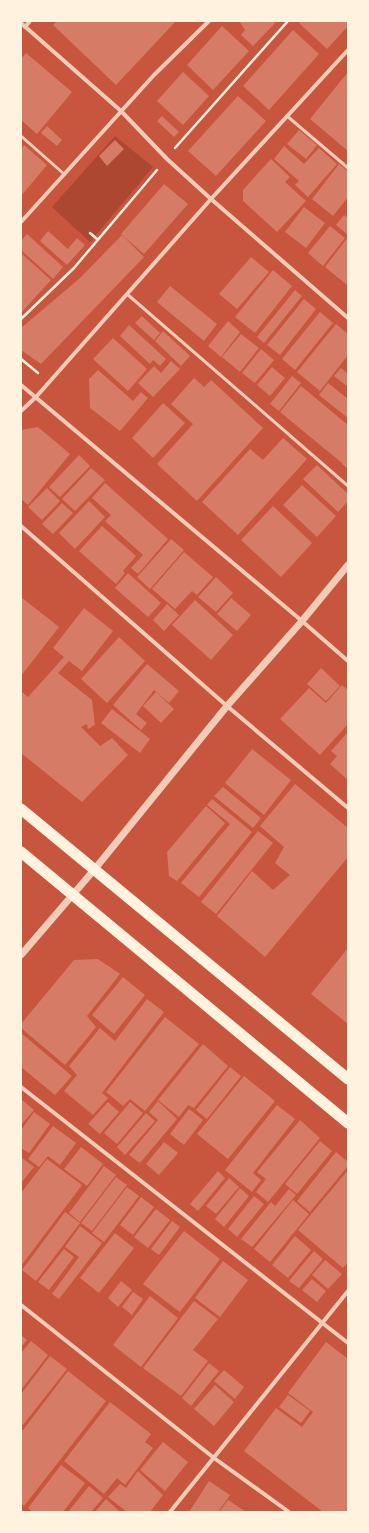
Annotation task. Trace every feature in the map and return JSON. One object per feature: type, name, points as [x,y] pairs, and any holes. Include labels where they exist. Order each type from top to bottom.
[{"type":"highway","points":[[21,809],[348,1079]]},
{"type":"highway","points":[[21,852],[348,1123]]},
{"type":"street","points":[[25,27],[30,21]]},
{"type":"street","points":[[21,222],[154,75],[209,21]]},
{"type":"street","points":[[21,23],[121,111],[167,159],[211,199],[348,318]]},
{"type":"street","points":[[21,411],[50,382],[211,199],[348,50]]},
{"type":"street","points":[[21,385],[348,661]]},
{"type":"street","points":[[21,526],[227,706],[348,808]]},
{"type":"street","points":[[21,955],[94,870],[227,706],[348,566]]},
{"type":"street","points":[[21,1087],[348,1343]]},
{"type":"street","points":[[170,1512],[348,1291]]},
{"type":"street","points":[[21,1305],[214,1458],[289,1512]]},
{"type":"lane","points":[[287,116],[348,168]]},
{"type":"lane","points":[[21,136],[64,174]]},
{"type":"lane","points":[[127,294],[348,486]]},
{"type":"path","points":[[21,319],[74,268],[167,159],[179,142],[288,21]]},
{"type":"path","points":[[90,233],[97,240]]},
{"type":"path","points":[[21,359],[50,382]]},
{"type":"shaded area","points":[[115,136],[153,167],[90,242],[52,207]]},
{"type":"building","points":[[57,21],[176,21],[116,85],[53,25]]},
{"type":"building","points":[[239,21],[277,21],[253,46],[241,35],[245,30]]},
{"type":"building","points":[[301,21],[348,21],[348,26],[327,49],[299,23]]},
{"type":"building","points":[[222,26],[249,51],[213,90],[187,65]]},
{"type":"building","points":[[293,30],[319,54],[269,110],[243,86]]},
{"type":"building","points":[[26,53],[72,92],[37,134],[21,120],[21,59]]},
{"type":"building","points":[[183,72],[209,96],[183,125],[157,101]]},
{"type":"building","points":[[348,72],[348,151],[310,119]]},
{"type":"building","points":[[238,96],[266,121],[216,176],[188,151]]},
{"type":"building","points":[[162,116],[179,132],[174,137],[157,121]]},
{"type":"building","points":[[47,126],[62,140],[57,146],[41,133]]},
{"type":"building","points":[[299,130],[317,145],[306,159],[287,144]]},
{"type":"building","points":[[115,140],[124,149],[107,166],[99,156]]},
{"type":"building","points":[[24,145],[47,165],[21,196],[21,149]]},
{"type":"building","points":[[284,146],[304,164],[319,148],[337,164],[308,197],[295,185],[299,181],[274,159]]},
{"type":"building","points":[[271,159],[290,177],[285,182],[306,201],[277,232],[243,201],[243,190]]},
{"type":"building","points":[[339,164],[348,171],[348,197],[333,216],[312,199]]},
{"type":"building","points":[[164,184],[188,204],[144,254],[121,234]]},
{"type":"building","points":[[304,207],[325,223],[306,248],[285,232]]},
{"type":"building","points":[[344,215],[348,218],[348,235],[336,225]]},
{"type":"building","points":[[330,226],[345,238],[323,266],[308,253]]},
{"type":"building","points":[[48,231],[68,249],[77,238],[85,245],[67,265],[40,241]]},
{"type":"building","points":[[27,234],[63,267],[53,279],[21,250],[21,241]]},
{"type":"building","points":[[122,235],[144,257],[41,364],[21,350],[21,328],[80,278]]},
{"type":"building","points":[[348,237],[348,283],[347,285],[325,267]]},
{"type":"building","points":[[21,253],[51,280],[21,313]]},
{"type":"building","points":[[251,257],[269,272],[237,309],[219,294]]},
{"type":"building","points":[[273,270],[292,286],[255,333],[235,317]]},
{"type":"building","points":[[170,286],[217,324],[204,341],[157,302]]},
{"type":"building","points":[[295,290],[302,296],[264,343],[257,337]]},
{"type":"building","points":[[304,299],[316,309],[280,355],[267,345]]},
{"type":"building","points":[[320,312],[333,323],[295,370],[282,359]]},
{"type":"building","points":[[142,316],[160,333],[154,340],[135,323]]},
{"type":"building","points":[[228,321],[240,332],[221,357],[208,346]]},
{"type":"building","points":[[336,324],[348,334],[348,355],[320,391],[297,372]]},
{"type":"building","points":[[129,325],[166,359],[160,366],[153,360],[150,364],[120,336]]},
{"type":"building","points":[[163,331],[190,356],[181,366],[155,341]]},
{"type":"building","points":[[241,334],[259,348],[240,372],[222,357]]},
{"type":"building","points":[[113,338],[147,369],[128,391],[93,359]]},
{"type":"building","points":[[261,349],[274,360],[255,383],[242,373]]},
{"type":"building","points":[[171,361],[180,369],[153,397],[138,383],[154,366],[161,373]]},
{"type":"building","points":[[272,367],[285,378],[270,396],[257,385]]},
{"type":"building","points":[[341,368],[348,374],[347,386],[334,376]]},
{"type":"building","points":[[98,370],[133,401],[141,392],[148,398],[120,431],[90,408],[89,379]]},
{"type":"building","points":[[292,376],[301,383],[279,411],[270,404]]},
{"type":"building","points":[[194,378],[204,387],[211,380],[263,428],[197,501],[157,464],[193,424],[171,404]]},
{"type":"building","points":[[328,383],[348,399],[348,418],[319,395]]},
{"type":"building","points":[[301,386],[348,425],[348,469],[280,412]]},
{"type":"building","points":[[163,403],[185,423],[153,458],[132,438]]},
{"type":"building","points":[[38,427],[70,454],[28,505],[21,499],[21,430]]},
{"type":"building","points":[[283,438],[307,459],[238,535],[202,502],[250,449],[263,460]]},
{"type":"building","points":[[79,455],[90,466],[60,497],[49,487]]},
{"type":"building","points":[[317,465],[348,494],[348,501],[338,512],[303,479]]},
{"type":"building","points":[[91,468],[105,480],[75,511],[62,499]]},
{"type":"building","points":[[105,483],[168,539],[138,574],[131,568],[143,555],[105,521],[111,515],[92,498]]},
{"type":"building","points":[[302,485],[336,516],[317,537],[283,505]]},
{"type":"building","points":[[47,488],[60,501],[42,520],[28,507]]},
{"type":"building","points":[[89,501],[105,517],[75,549],[59,533]]},
{"type":"building","points":[[62,503],[73,513],[53,534],[42,524]]},
{"type":"building","points":[[273,506],[312,543],[281,577],[241,540]]},
{"type":"building","points":[[102,526],[136,556],[123,571],[125,573],[116,584],[79,551]]},
{"type":"building","points":[[171,539],[184,550],[150,589],[137,577]]},
{"type":"building","points":[[184,552],[213,577],[197,595],[192,591],[175,609],[152,589]]},
{"type":"building","points":[[128,573],[161,603],[148,617],[115,588]]},
{"type":"building","points":[[216,577],[233,593],[216,612],[198,597]]},
{"type":"building","points":[[21,597],[59,627],[21,676]]},
{"type":"building","points":[[231,598],[251,615],[237,631],[217,614]]},
{"type":"building","points":[[195,600],[233,635],[211,660],[172,625]]},
{"type":"building","points":[[167,604],[179,615],[164,631],[153,620]]},
{"type":"building","points":[[84,608],[113,631],[82,671],[69,661],[58,673],[92,700],[95,725],[88,729],[87,724],[81,727],[100,746],[112,738],[128,755],[82,802],[21,753],[21,691],[28,697],[64,657],[53,648]]},
{"type":"building","points":[[119,637],[145,661],[107,703],[81,679]]},
{"type":"building","points":[[147,664],[179,691],[169,703],[154,690],[136,714],[147,723],[141,730],[113,705]]},
{"type":"building","points":[[321,668],[340,686],[326,701],[307,684]]},
{"type":"building","points":[[342,685],[348,690],[348,724],[320,755],[280,719],[309,688],[326,703]]},
{"type":"building","points":[[156,692],[174,709],[161,723],[143,706]]},
{"type":"building","points":[[112,709],[150,739],[140,753],[101,723]]},
{"type":"building","points":[[348,732],[348,780],[330,764],[337,756],[331,751]]},
{"type":"building","points":[[252,749],[291,780],[264,815],[225,783]]},
{"type":"building","points":[[295,784],[348,828],[348,857],[265,957],[217,916],[252,871],[273,890],[290,875],[275,863],[284,847],[260,826]]},
{"type":"building","points":[[223,787],[261,818],[253,828],[214,796]]},
{"type":"building","points":[[212,799],[252,832],[199,897],[181,883],[230,824],[207,805]]},
{"type":"building","points":[[206,806],[225,823],[177,881],[169,876],[167,852]]},
{"type":"building","points":[[258,831],[273,843],[216,914],[201,902]]},
{"type":"building","points":[[348,948],[348,1024],[311,994]]},
{"type":"building","points":[[98,959],[120,974],[87,1016],[96,1027],[65,1065],[21,1028],[21,1024],[74,960]]},
{"type":"building","points":[[123,977],[145,995],[114,1034],[92,1015]]},
{"type":"building","points":[[147,999],[164,1012],[102,1093],[108,1098],[93,1115],[64,1091],[77,1075],[69,1066],[100,1028],[115,1041]]},
{"type":"building","points":[[165,1017],[199,1044],[145,1111],[130,1099],[123,1106],[106,1092]]},
{"type":"building","points":[[21,1033],[72,1076],[55,1095],[21,1067]]},
{"type":"building","points":[[203,1044],[228,1066],[194,1108],[188,1105],[179,1117],[158,1100]]},
{"type":"building","points":[[230,1067],[241,1076],[207,1119],[196,1110]]},
{"type":"building","points":[[244,1076],[275,1101],[228,1159],[197,1134]]},
{"type":"building","points":[[21,1099],[34,1110],[21,1125]]},
{"type":"building","points":[[158,1101],[177,1119],[140,1163],[129,1155],[158,1120],[149,1112]]},
{"type":"building","points":[[108,1102],[119,1112],[100,1134],[88,1124]]},
{"type":"building","points":[[130,1102],[143,1113],[117,1144],[104,1133]]},
{"type":"building","points":[[277,1105],[295,1119],[253,1173],[261,1180],[252,1192],[225,1170]]},
{"type":"building","points":[[189,1109],[203,1120],[184,1145],[170,1134]]},
{"type":"building","points":[[34,1112],[50,1124],[29,1153],[21,1148],[21,1130]]},
{"type":"building","points":[[146,1113],[155,1121],[125,1155],[117,1147]]},
{"type":"building","points":[[300,1120],[320,1138],[268,1202],[256,1192],[266,1179],[257,1172]]},
{"type":"building","points":[[53,1126],[76,1143],[60,1165],[48,1156],[39,1167],[28,1159]]},
{"type":"building","points":[[320,1141],[332,1151],[297,1194],[285,1184]]},
{"type":"building","points":[[164,1142],[178,1153],[159,1175],[146,1164]]},
{"type":"building","points":[[81,1147],[103,1164],[87,1186],[64,1169]]},
{"type":"building","points":[[336,1152],[348,1162],[348,1166],[310,1212],[297,1201]]},
{"type":"building","points":[[21,1157],[34,1167],[21,1183]]},
{"type":"building","points":[[47,1159],[82,1185],[21,1266],[21,1193]]},
{"type":"building","points":[[104,1166],[116,1175],[80,1222],[69,1213]]},
{"type":"building","points":[[348,1170],[348,1262],[343,1268],[298,1230]]},
{"type":"building","points":[[218,1171],[225,1178],[198,1211],[190,1204]]},
{"type":"building","points":[[116,1177],[127,1185],[92,1231],[81,1223]]},
{"type":"building","points":[[229,1178],[239,1187],[216,1214],[206,1206]]},
{"type":"building","points":[[127,1187],[139,1196],[104,1242],[92,1233]]},
{"type":"building","points":[[240,1188],[249,1196],[224,1227],[215,1219]]},
{"type":"building","points":[[289,1189],[296,1195],[252,1247],[241,1239],[271,1202],[275,1206]]},
{"type":"building","points":[[254,1196],[264,1204],[237,1237],[228,1229]]},
{"type":"building","points":[[141,1197],[154,1207],[133,1235],[120,1225]]},
{"type":"building","points":[[293,1200],[309,1214],[270,1262],[254,1249]]},
{"type":"building","points":[[156,1209],[170,1220],[148,1248],[134,1237]]},
{"type":"building","points":[[65,1212],[80,1223],[36,1281],[22,1270]]},
{"type":"building","points":[[172,1221],[180,1227],[159,1255],[151,1249]]},
{"type":"building","points":[[80,1226],[102,1243],[59,1299],[52,1294],[79,1257],[65,1247]]},
{"type":"building","points":[[184,1231],[220,1259],[180,1312],[143,1284]]},
{"type":"building","points":[[115,1233],[134,1248],[99,1293],[80,1278]]},
{"type":"building","points":[[295,1236],[311,1250],[288,1278],[272,1265]]},
{"type":"building","points":[[64,1249],[74,1257],[49,1290],[38,1282]]},
{"type":"building","points":[[314,1251],[323,1259],[299,1288],[289,1281]]},
{"type":"building","points":[[325,1260],[342,1274],[328,1289],[312,1275]]},
{"type":"building","points":[[223,1261],[248,1280],[220,1317],[195,1298]]},
{"type":"building","points":[[312,1279],[326,1291],[317,1302],[302,1290]]},
{"type":"building","points":[[121,1281],[132,1290],[118,1307],[108,1298]]},
{"type":"building","points":[[133,1292],[143,1299],[132,1315],[122,1307]]},
{"type":"building","points":[[150,1296],[178,1318],[141,1367],[113,1345]]},
{"type":"building","points":[[194,1301],[218,1319],[193,1350],[208,1361],[181,1396],[143,1368]]},
{"type":"building","points":[[21,1335],[27,1340],[21,1347]]},
{"type":"building","points":[[31,1341],[48,1355],[21,1390],[21,1353]]},
{"type":"building","points":[[326,1342],[348,1359],[348,1508],[345,1512],[323,1512],[244,1451],[276,1408],[302,1427],[313,1412],[288,1393]]},
{"type":"building","points":[[50,1356],[67,1369],[23,1425],[21,1423],[21,1394]]},
{"type":"building","points":[[209,1363],[219,1371],[191,1406],[182,1398]]},
{"type":"building","points":[[224,1370],[244,1387],[235,1399],[214,1381]]},
{"type":"building","points":[[68,1371],[106,1401],[24,1506],[21,1503],[21,1429],[23,1430]]},
{"type":"building","points":[[215,1385],[234,1402],[214,1426],[194,1409]]},
{"type":"building","points":[[288,1395],[310,1411],[301,1423],[279,1407]]},
{"type":"building","points":[[110,1402],[151,1434],[145,1442],[153,1448],[125,1485],[117,1478],[104,1494],[64,1461]]},
{"type":"building","points":[[163,1442],[188,1462],[165,1491],[140,1470]]},
{"type":"building","points":[[61,1465],[85,1483],[63,1512],[33,1512],[28,1508]]},
{"type":"building","points":[[138,1471],[163,1495],[150,1512],[127,1512],[108,1497],[120,1484],[126,1488]]},
{"type":"building","points":[[209,1481],[230,1495],[218,1512],[189,1512]]},
{"type":"building","points":[[89,1486],[103,1498],[91,1512],[68,1512]]},
{"type":"building","points":[[106,1499],[120,1512],[95,1512]]},
{"type":"building","points":[[228,1500],[246,1512],[219,1512]]}]
